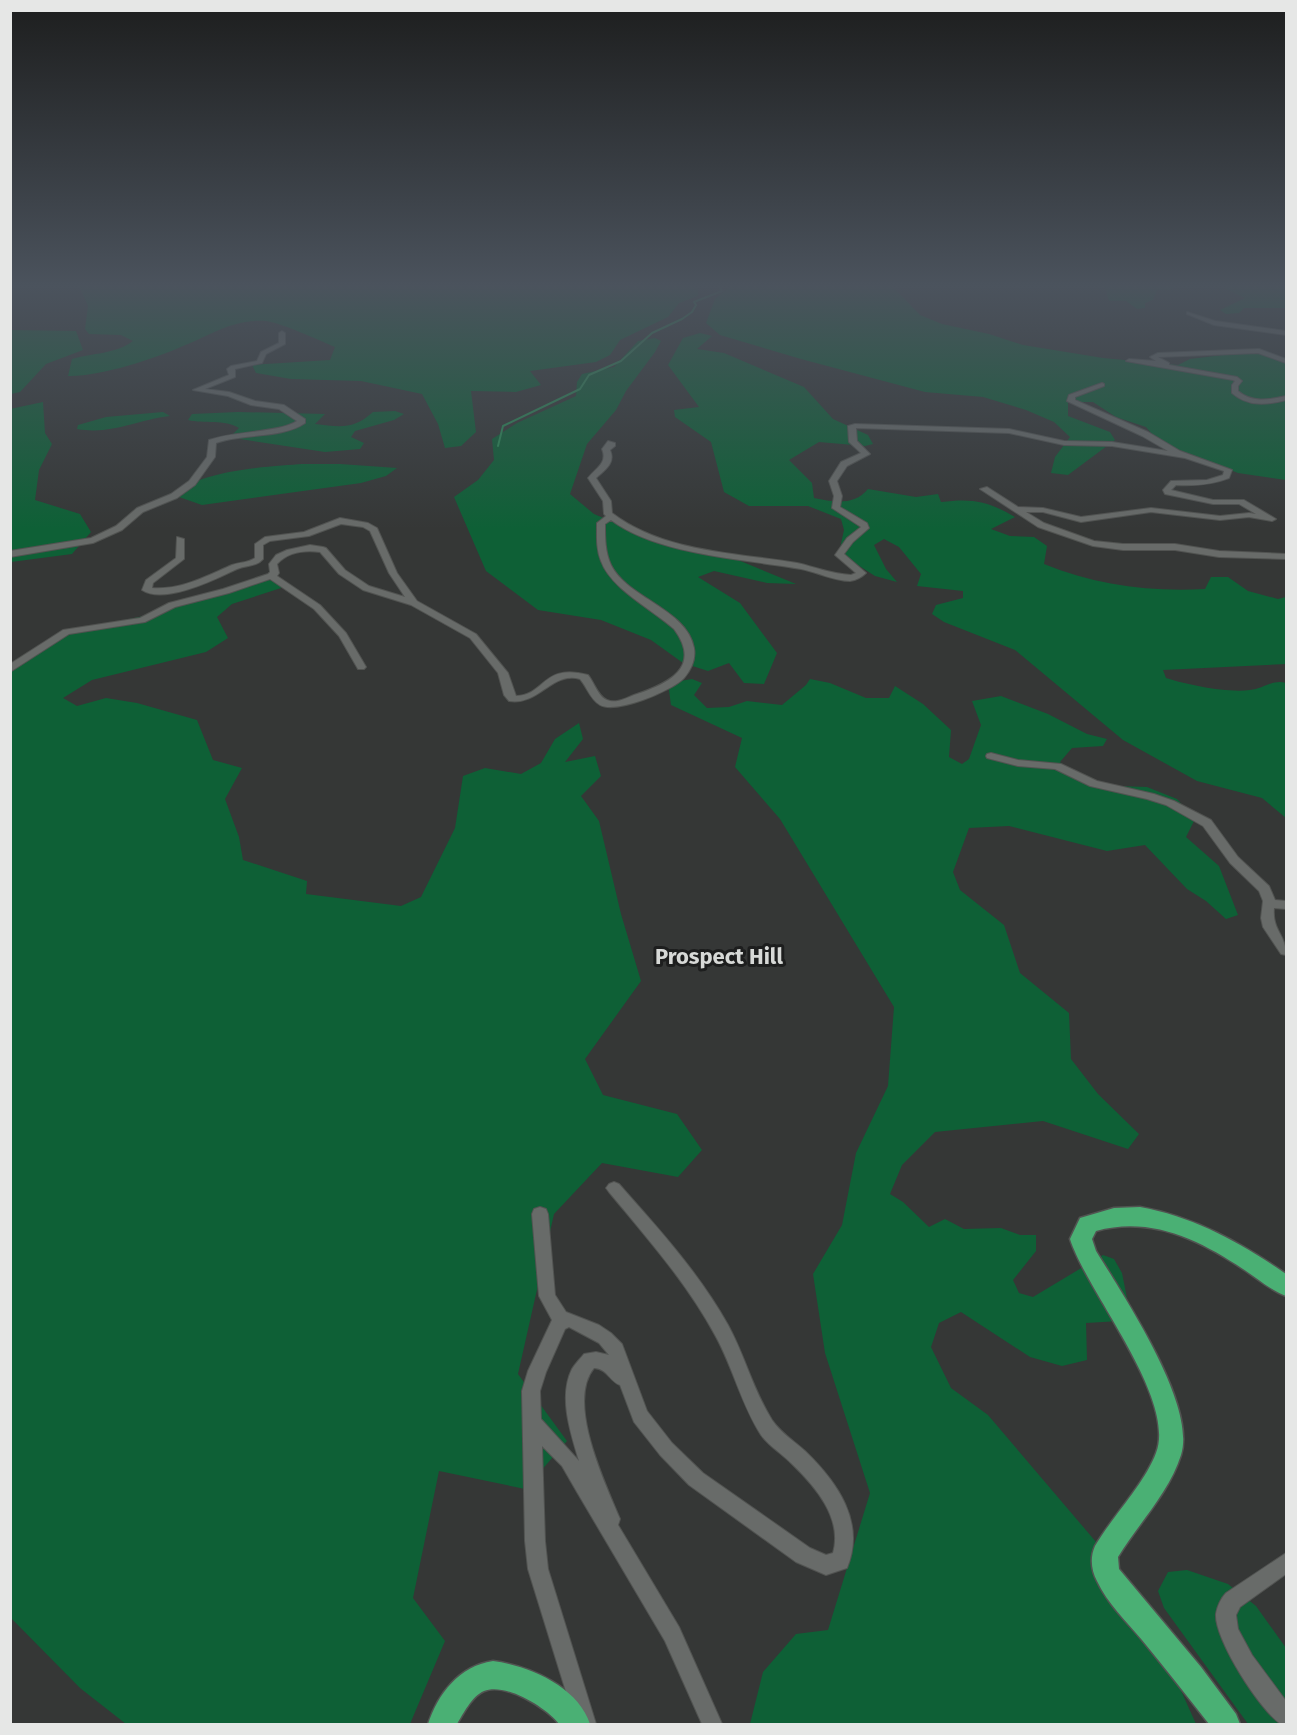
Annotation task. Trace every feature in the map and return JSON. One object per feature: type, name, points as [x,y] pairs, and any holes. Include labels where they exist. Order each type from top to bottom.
[{"type":"highway","points":[[1226,1725],[1191,1677],[1107,1574],[1104,1555],[1171,1452],[1171,1423],[1150,1368],[1086,1254],[1082,1239],[1088,1224],[1108,1216],[1171,1222],[1202,1234],[1242,1255],[1287,1286]]},
{"type":"highway","points":[[442,1725],[450,1708],[473,1681],[493,1674],[519,1680],[563,1706],[576,1725]]},
{"type":"street","points":[[10,554],[80,543],[109,533],[140,510],[174,496],[192,483],[211,457],[212,442],[238,433],[291,428],[300,424],[302,421],[300,418],[281,407],[254,403],[229,394],[196,390],[233,376],[230,369],[233,367]]},
{"type":"street","points":[[1166,367],[1235,378],[1239,381],[1234,385],[1234,392],[1247,400],[1266,403],[1287,398]]},
{"type":"street","points":[[1102,385],[1071,396],[1071,401],[1145,434],[1185,456]]},
{"type":"street","points":[[611,443],[611,446],[606,449],[609,456],[607,463],[592,478],[607,501],[607,511],[611,517],[627,529],[682,545],[852,578],[862,573],[839,555],[850,540],[865,528],[864,525],[836,508],[838,496],[833,482],[844,464],[866,454],[853,442],[851,428],[855,426],[949,431],[1009,431],[1064,443],[1112,444],[1185,456],[1224,467],[1228,473],[1220,479],[1205,484],[1174,483],[1167,490],[1168,492],[1213,502],[1241,502],[1272,519],[1249,515],[1220,518],[1151,510],[1081,520],[1043,510],[1014,509]]},
{"type":"street","points":[[984,489],[1050,529],[1104,545],[1175,547],[1219,554],[1287,556]]},
{"type":"street","points":[[10,669],[66,632],[142,620],[172,605],[271,576],[275,573],[273,564],[279,557],[296,550],[319,548],[327,553],[342,572],[366,588],[414,603],[479,641],[490,659],[503,673],[509,694],[513,699],[524,699],[556,677],[566,673],[584,677],[598,699],[608,704],[618,704],[667,687],[676,681],[686,668],[688,645],[684,636],[666,617],[610,572],[601,541],[601,524],[611,517]]},
{"type":"street","points":[[180,539],[180,559],[148,582],[147,590],[155,592],[177,588],[216,577],[239,566],[254,564],[259,560],[259,544],[265,540],[306,534],[340,521],[365,525],[374,530],[393,573],[414,603]]},
{"type":"street","points":[[271,576],[317,607],[343,635],[361,667]]},
{"type":"street","points":[[991,756],[1018,764],[1057,766],[1094,784],[1150,796],[1187,811],[1207,823],[1234,860],[1265,889],[1269,903],[1267,918],[1269,927],[1287,951]]},
{"type":"street","points":[[1269,903],[1287,905]]},
{"type":"street","points":[[586,1725],[538,1569],[531,1391],[537,1371],[557,1326],[562,1321],[568,1319],[605,1338],[616,1350],[640,1416],[666,1449],[696,1479],[803,1555],[826,1565],[840,1561],[847,1546],[843,1520],[823,1482],[769,1431],[757,1413],[722,1330],[686,1274],[614,1188]]},
{"type":"street","points":[[540,1214],[547,1296],[562,1321]]},
{"type":"street","points":[[623,1551],[579,1431],[575,1389],[578,1375],[586,1362],[600,1359],[612,1364],[632,1393]]},
{"type":"street","points":[[531,1422],[568,1460],[623,1551],[672,1634],[712,1725]]},
{"type":"street","points":[[1287,1563],[1229,1604],[1225,1617],[1233,1641],[1258,1682],[1287,1716]]},
{"type":"green space","points":[[11,367],[43,367],[20,392],[11,394]]},
{"type":"green space","points":[[70,367],[121,367],[95,374],[68,376]]},
{"type":"green space","points":[[253,367],[560,367],[530,371],[541,385],[516,392],[471,391],[476,432],[461,446],[445,448],[438,424],[422,394],[361,381],[291,379],[256,373]]},
{"type":"green space","points":[[614,367],[644,367],[626,391],[616,410],[587,444],[570,494],[594,514],[637,532],[682,546],[721,553],[796,584],[767,583],[714,571],[698,577],[740,603],[777,653],[764,684],[744,683],[729,663],[708,671],[683,663],[651,640],[601,620],[538,610],[486,571],[454,497],[478,480],[494,460],[492,439],[517,423],[576,396],[577,382],[582,374]]},
{"type":"green space","points":[[669,367],[757,367],[804,387],[833,419],[868,435],[873,444],[865,446],[819,442],[789,460],[812,483],[814,498],[850,500],[868,489],[916,497],[938,494],[941,502],[962,500],[980,502],[1015,517],[991,529],[1010,536],[1034,537],[1047,546],[1044,564],[1063,571],[1123,586],[1184,590],[1205,589],[1211,577],[1228,577],[1248,591],[1278,599],[1286,597],[1286,664],[1163,670],[1166,678],[1219,689],[1241,691],[1277,682],[1286,683],[1286,818],[1262,798],[1197,781],[1123,740],[1015,650],[944,622],[932,614],[936,605],[963,598],[963,591],[917,586],[921,574],[899,547],[884,539],[874,545],[886,569],[897,582],[875,576],[839,553],[844,530],[841,519],[808,506],[749,506],[724,492],[711,442],[675,417],[674,410],[699,407]]},
{"type":"green space","points":[[831,367],[1286,367],[1286,480],[1238,473],[1159,442],[1146,427],[1116,417],[1093,402],[1068,402],[1068,416],[1110,432],[1115,440],[1068,475],[1051,473],[1055,457],[1070,437],[1054,422],[1026,410],[983,397],[925,392]]},
{"type":"green space","points":[[43,402],[45,433],[52,444],[39,470],[35,500],[80,514],[91,532],[72,554],[11,562],[10,409]]},
{"type":"green space","points":[[395,411],[404,414],[394,420],[355,431],[351,437],[364,443],[360,449],[325,452],[240,439],[231,436],[239,428],[233,425],[188,420],[192,414],[238,412],[325,414],[315,424],[346,426],[359,422],[373,412]]},
{"type":"green space","points":[[163,412],[170,416],[113,429],[77,429],[78,425],[106,417]]},
{"type":"green space","points":[[302,464],[397,468],[386,476],[361,483],[202,505],[179,497],[186,488],[215,475],[254,468]]},
{"type":"green space","points":[[261,579],[282,582],[281,588],[232,604],[217,617],[228,638],[206,652],[92,680],[63,698],[77,706],[106,698],[137,703],[197,720],[213,760],[242,768],[225,799],[239,837],[243,860],[307,881],[306,894],[401,906],[421,897],[455,828],[463,776],[485,768],[521,774],[541,763],[555,739],[579,723],[583,739],[565,762],[595,756],[601,776],[581,796],[599,821],[621,914],[641,981],[585,1059],[603,1095],[677,1114],[702,1150],[678,1177],[602,1163],[554,1214],[518,1374],[567,1441],[525,1489],[439,1471],[413,1598],[445,1641],[410,1724],[126,1724],[80,1688],[11,1618],[11,665],[25,654],[69,632],[148,615],[185,599]]},
{"type":"green space","points":[[692,679],[702,683],[694,695],[707,708],[729,707],[747,701],[782,705],[810,679],[830,683],[866,698],[889,698],[895,686],[923,704],[951,730],[949,757],[962,764],[969,759],[981,725],[972,701],[1001,696],[1048,714],[1087,734],[1107,739],[1103,746],[1072,748],[1060,762],[1086,785],[1147,787],[1177,799],[1195,819],[1186,837],[1219,866],[1238,915],[1226,919],[1206,901],[1187,889],[1145,845],[1107,851],[1009,826],[969,828],[953,872],[960,890],[1004,925],[1020,973],[1069,1013],[1071,1059],[1098,1094],[1139,1134],[1128,1149],[1043,1121],[935,1132],[902,1165],[890,1194],[903,1202],[929,1227],[945,1219],[964,1229],[1001,1228],[1020,1235],[1036,1235],[1036,1251],[1013,1280],[1019,1293],[1033,1297],[1103,1255],[1114,1259],[1122,1273],[1129,1308],[1120,1321],[1086,1323],[1087,1360],[1062,1366],[1030,1357],[961,1312],[939,1323],[931,1347],[951,1388],[988,1415],[1102,1549],[1179,1686],[1196,1724],[750,1724],[763,1672],[796,1634],[828,1630],[870,1493],[825,1353],[813,1274],[842,1225],[856,1153],[888,1086],[894,1007],[780,819],[735,767],[742,738],[671,705],[668,683]]},
{"type":"green space","points":[[1187,1570],[1228,1584],[1256,1606],[1286,1648],[1286,1724],[1248,1724],[1164,1608],[1158,1591],[1168,1572]]},
{"type":"waterway","points":[[498,446],[503,426],[580,389],[589,375],[607,367]]},
{"type":"district","name":"Prospect Hill","points":[[719,956]]}]
